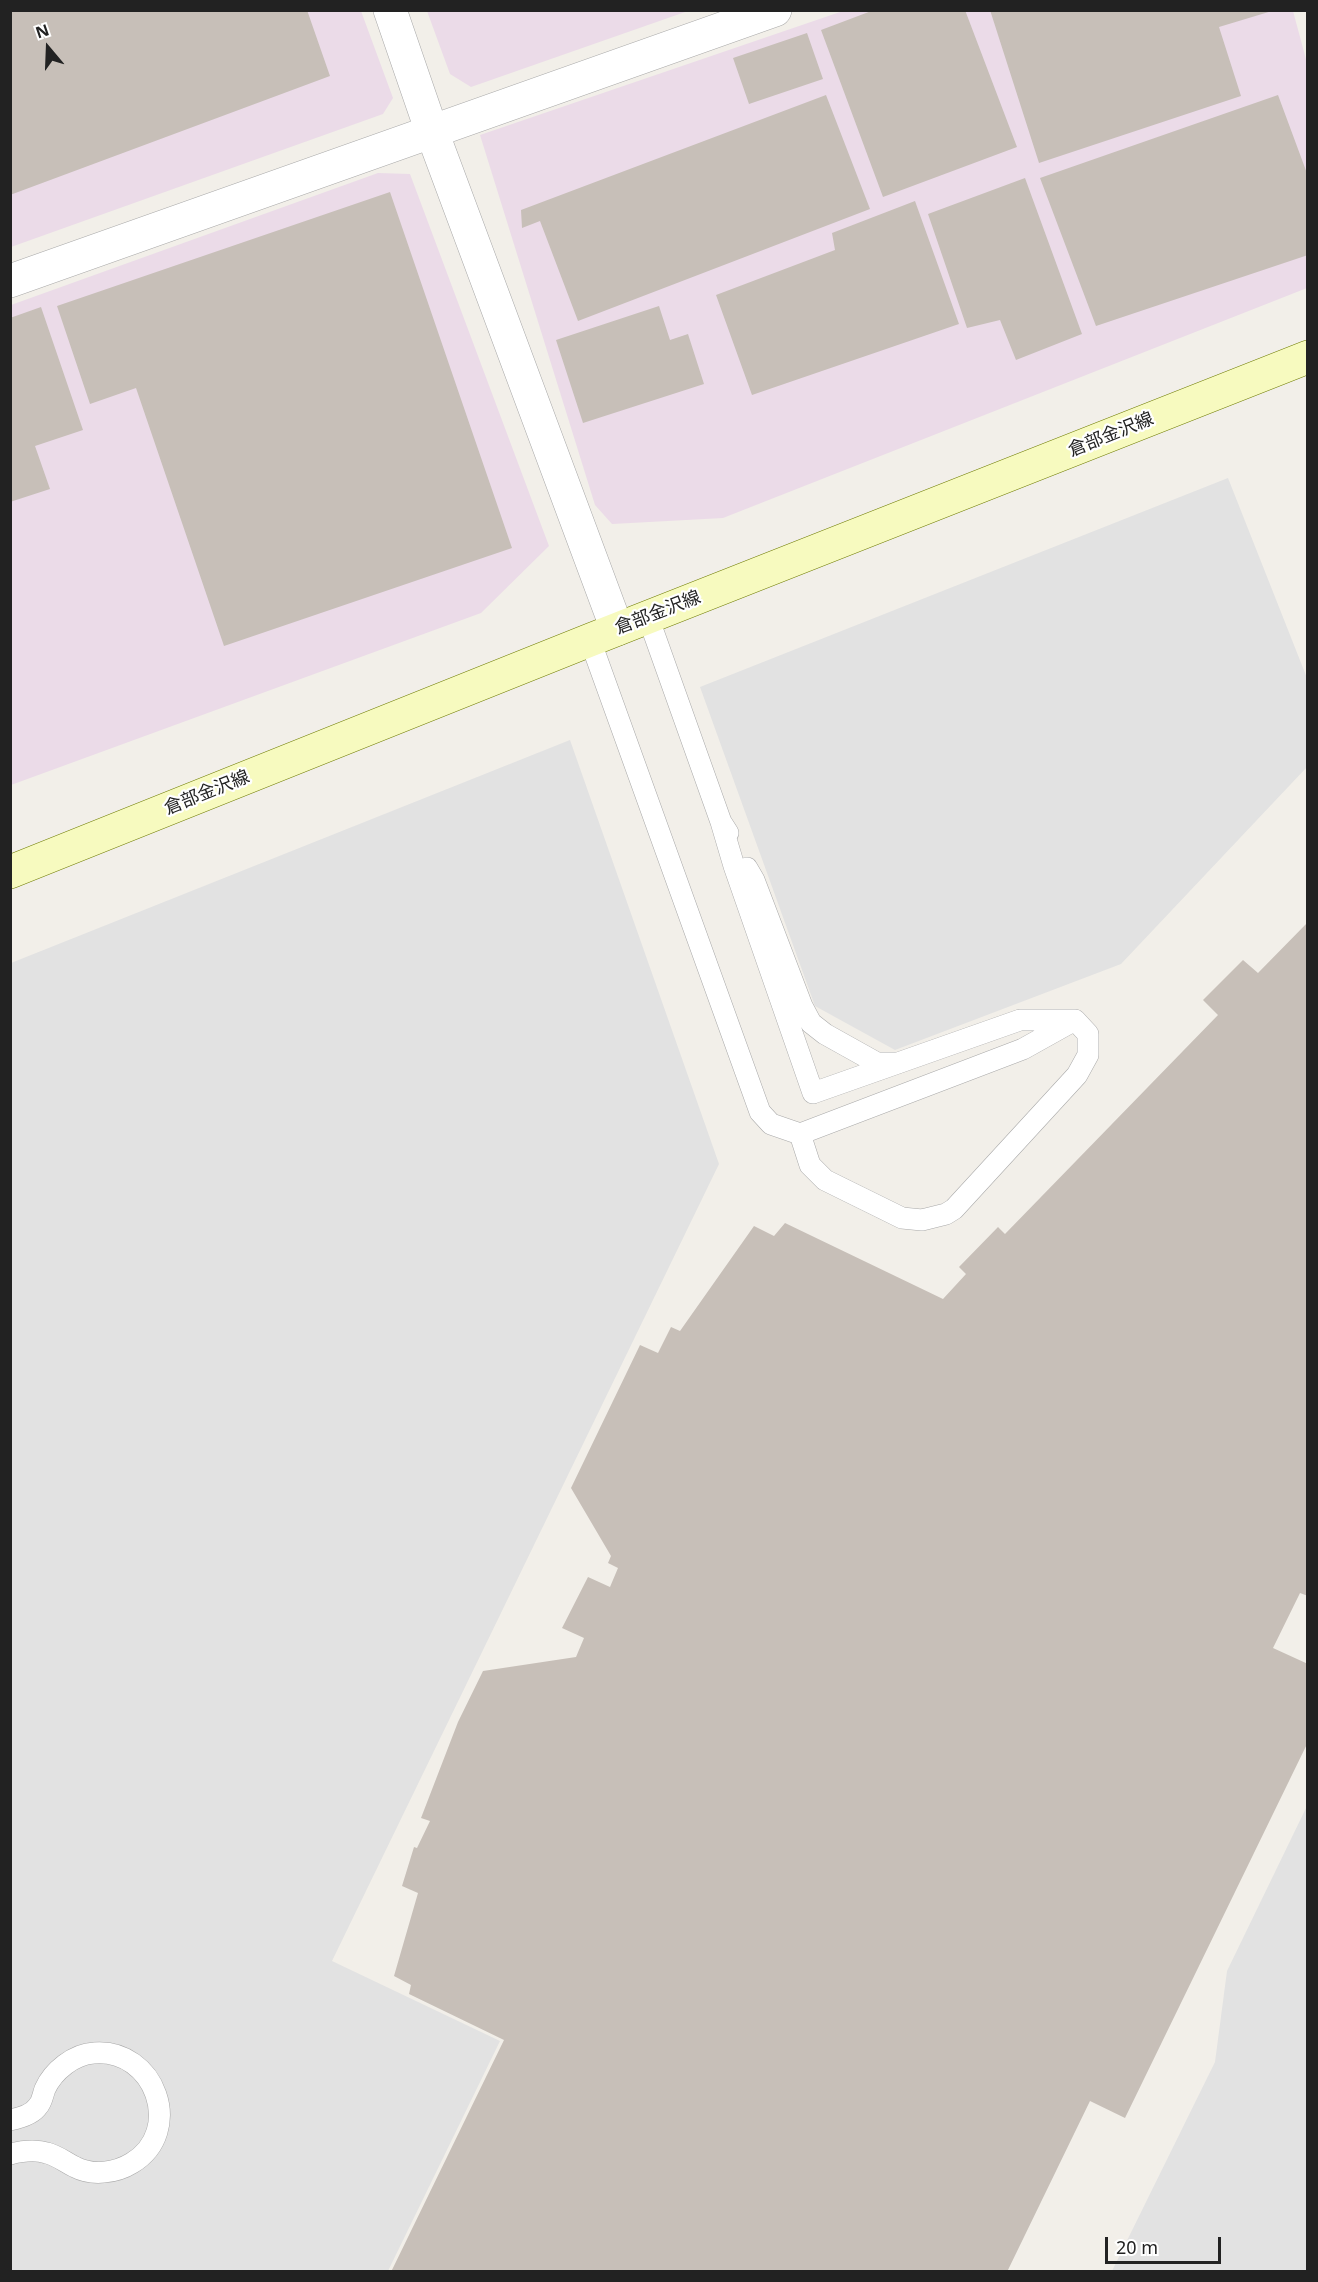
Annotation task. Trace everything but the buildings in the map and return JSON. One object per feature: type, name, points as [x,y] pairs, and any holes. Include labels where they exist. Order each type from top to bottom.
[{"type":"main road","name":"倉部金沢線","points":[[10,872],[1308,357]]},
{"type":"street","points":[[390,10],[603,635]]},
{"type":"street","points":[[10,281],[775,10]]},
{"type":"lane","points":[[648,617],[721,822],[734,866],[813,1093],[1020,1020],[1075,1020],[1088,1034],[1088,1055],[1077,1075],[954,1209],[946,1214],[922,1220],[902,1218],[825,1180],[810,1165],[800,1134]]},
{"type":"lane","points":[[603,635],[760,1112],[771,1124],[800,1134],[1023,1049],[1075,1020]]},
{"type":"lane","points":[[721,822],[754,880],[802,1006],[811,1023],[863,1057],[878,1063],[897,1064]]},
{"type":"lane","points":[[10,2120],[22,2118],[38,2106],[46,2086],[58,2070],[74,2058],[93,2052],[114,2054],[133,2062],[148,2076],[157,2093],[160,2113],[156,2133],[147,2150],[133,2163],[115,2170],[96,2172],[77,2168],[61,2157],[44,2152],[22,2151],[10,2154]]},
{"type":"shaded area","points":[[427,10],[688,11],[471,87],[450,74]]},
{"type":"shaded area","points":[[10,11],[361,11],[393,98],[383,114],[11,247]]},
{"type":"shaded area","points":[[843,11],[1293,11],[1307,63],[1307,288],[723,518],[612,524],[595,505],[480,135]]},
{"type":"shaded area","points":[[378,173],[410,174],[549,546],[481,613],[11,785],[11,305]]},
{"type":"shaded area","points":[[1228,478],[1307,678],[1307,767],[1121,964],[895,1050],[815,1006],[700,687]]},
{"type":"shaded area","points":[[570,740],[719,1164],[332,1961],[500,2041],[388,2271],[11,2272],[11,963]]},
{"type":"shaded area","points":[[1307,1806],[1307,2271],[1112,2271],[1215,2062],[1227,1971]]}]
